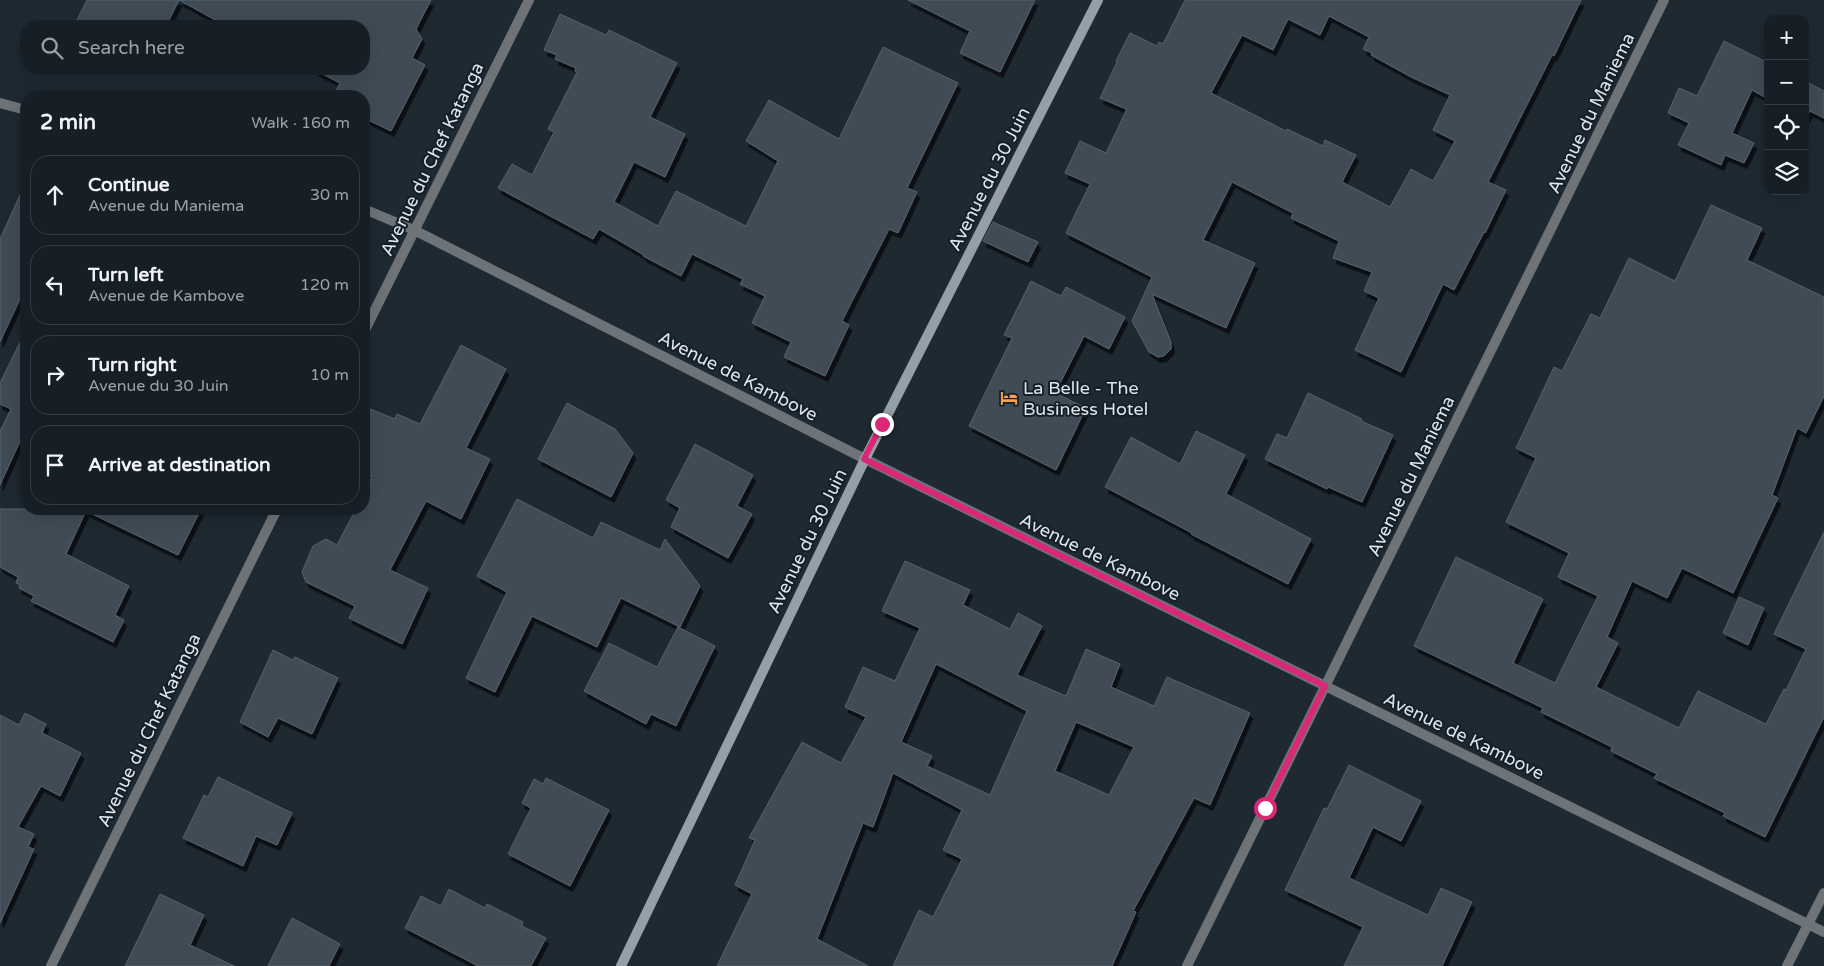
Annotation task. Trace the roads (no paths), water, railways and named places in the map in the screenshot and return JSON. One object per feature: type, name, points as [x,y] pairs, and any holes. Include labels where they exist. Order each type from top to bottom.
[{"type":"street","name":"Avenue du Chef Katanga","points":[[370,320],[529,0]]},
{"type":"street","name":"Avenue du 30 Juin","points":[[621,966],[864,459],[1098,0]]},
{"type":"street","name":"Avenue du Maniema","points":[[1187,966],[1664,0]]},
{"type":"street","points":[[0,103],[20,108]]},
{"type":"street","name":"Avenue de Kambove","points":[[370,211],[414,230],[864,459],[1824,932]]},
{"type":"street","name":"Avenue du Chef Katanga","points":[[51,966],[273,515]]},
{"type":"street","points":[[1787,966],[1824,893]]},
{"type":"place","name":"La Belle - The Business Hotel","points":[[1009,398]]}]
